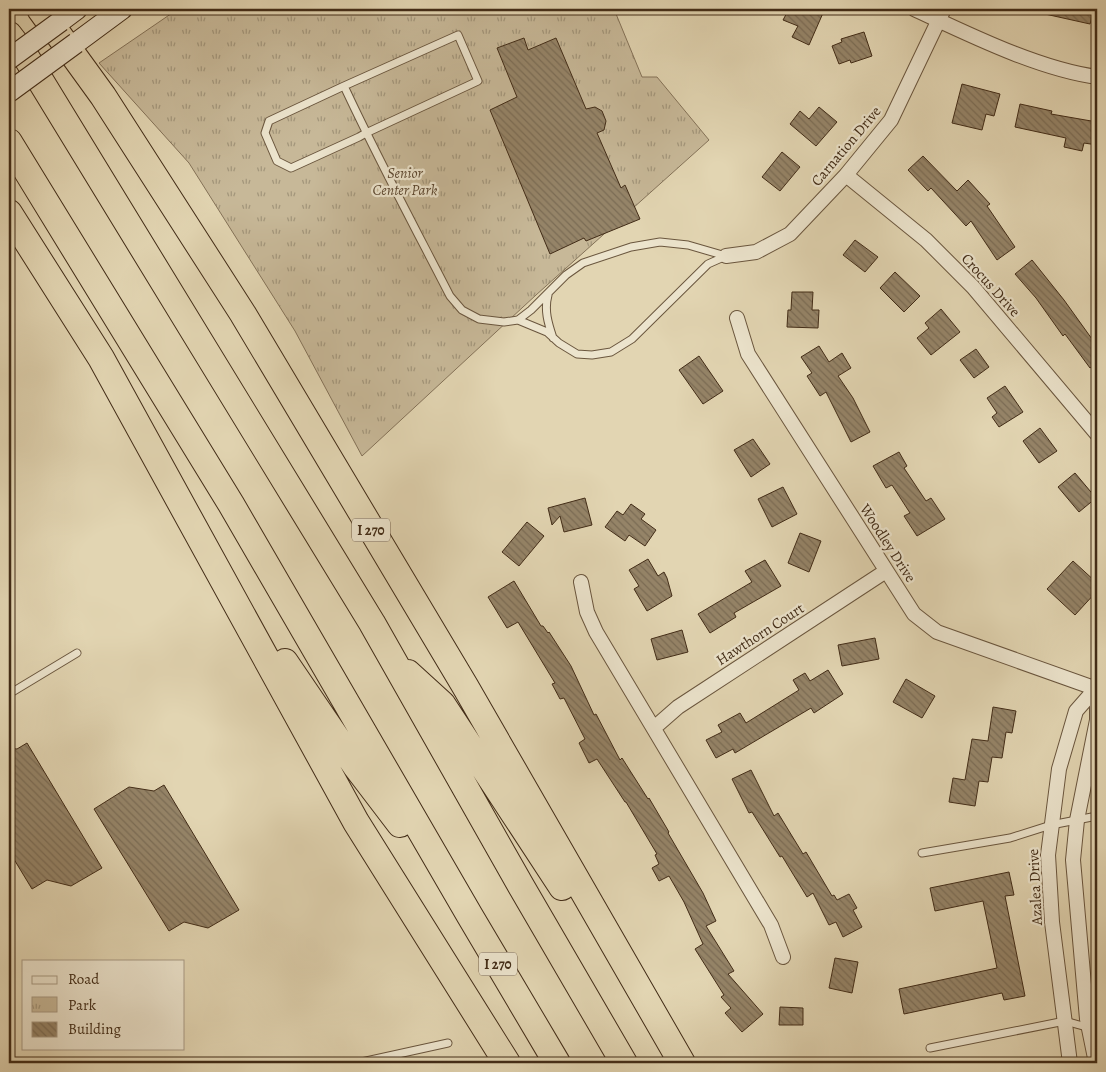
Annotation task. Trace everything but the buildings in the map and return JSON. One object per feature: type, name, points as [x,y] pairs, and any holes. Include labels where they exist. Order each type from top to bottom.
[{"type":"highway","name":"I 270","points":[[50,15],[243,314],[470,695],[681,1063]]},
{"type":"highway","points":[[9,35],[37,74],[367,615],[624,1063]]},
{"type":"highway","name":"I 270","points":[[9,142],[231,504],[557,1063]]},
{"type":"highway","points":[[9,213],[101,358],[356,822],[508,1063]]},
{"type":"highway","points":[[198,533],[355,765],[470,916]]},
{"type":"highway","points":[[390,656],[442,704],[681,1063]]},
{"type":"main road","points":[[9,59],[50,15],[77,9]]},
{"type":"main road","points":[[9,92],[122,9]]},
{"type":"street","points":[[914,9],[942,15],[1022,56],[1082,75],[1097,77]]},
{"type":"street","name":"Carnation Drive","points":[[726,256],[756,252],[790,234],[846,175],[891,120],[942,15]]},
{"type":"street","name":"Crocus Drive","points":[[846,175],[926,240],[973,286],[1097,434]]},
{"type":"street","name":"Woodley Drive","points":[[737,318],[748,354],[914,614],[937,632],[1097,688]]},
{"type":"street","name":"Hawthorn Court","points":[[654,728],[678,707],[886,571]]},
{"type":"street","points":[[580,582],[587,612],[596,632],[771,926],[783,957]]},
{"type":"street","points":[[1096,1063],[1073,860],[1077,820],[1097,720],[1097,688]]},
{"type":"street","name":"Azalea Drive","points":[[1070,1063],[1050,891],[1048,855],[1059,769],[1076,711],[1097,688]]},
{"type":"lane","points":[[458,35],[478,81],[291,168],[277,161],[265,133],[269,121],[344,86],[458,35]]},
{"type":"lane","points":[[344,86],[366,133],[450,296],[462,310],[479,319],[504,322],[518,320],[531,310],[566,274],[583,263],[631,247],[660,242],[688,245],[726,256]]},
{"type":"lane","points":[[518,320],[547,332],[559,343],[577,354],[592,355],[611,352],[632,339],[708,264],[726,256]]},
{"type":"lane","points":[[549,292],[546,302],[547,318],[553,338]]},
{"type":"lane","points":[[9,694],[77,653]]},
{"type":"lane","points":[[922,853],[1010,838],[1051,825],[1097,816]]},
{"type":"lane","points":[[930,1048],[1065,1021],[1093,1028]]},
{"type":"lane","points":[[357,1063],[448,1043]]},
{"type":"green space","name":"Senior Center Park","points":[[178,9],[614,9],[642,77],[657,77],[709,140],[536,295],[362,456],[295,331],[189,163],[99,63]]}]
